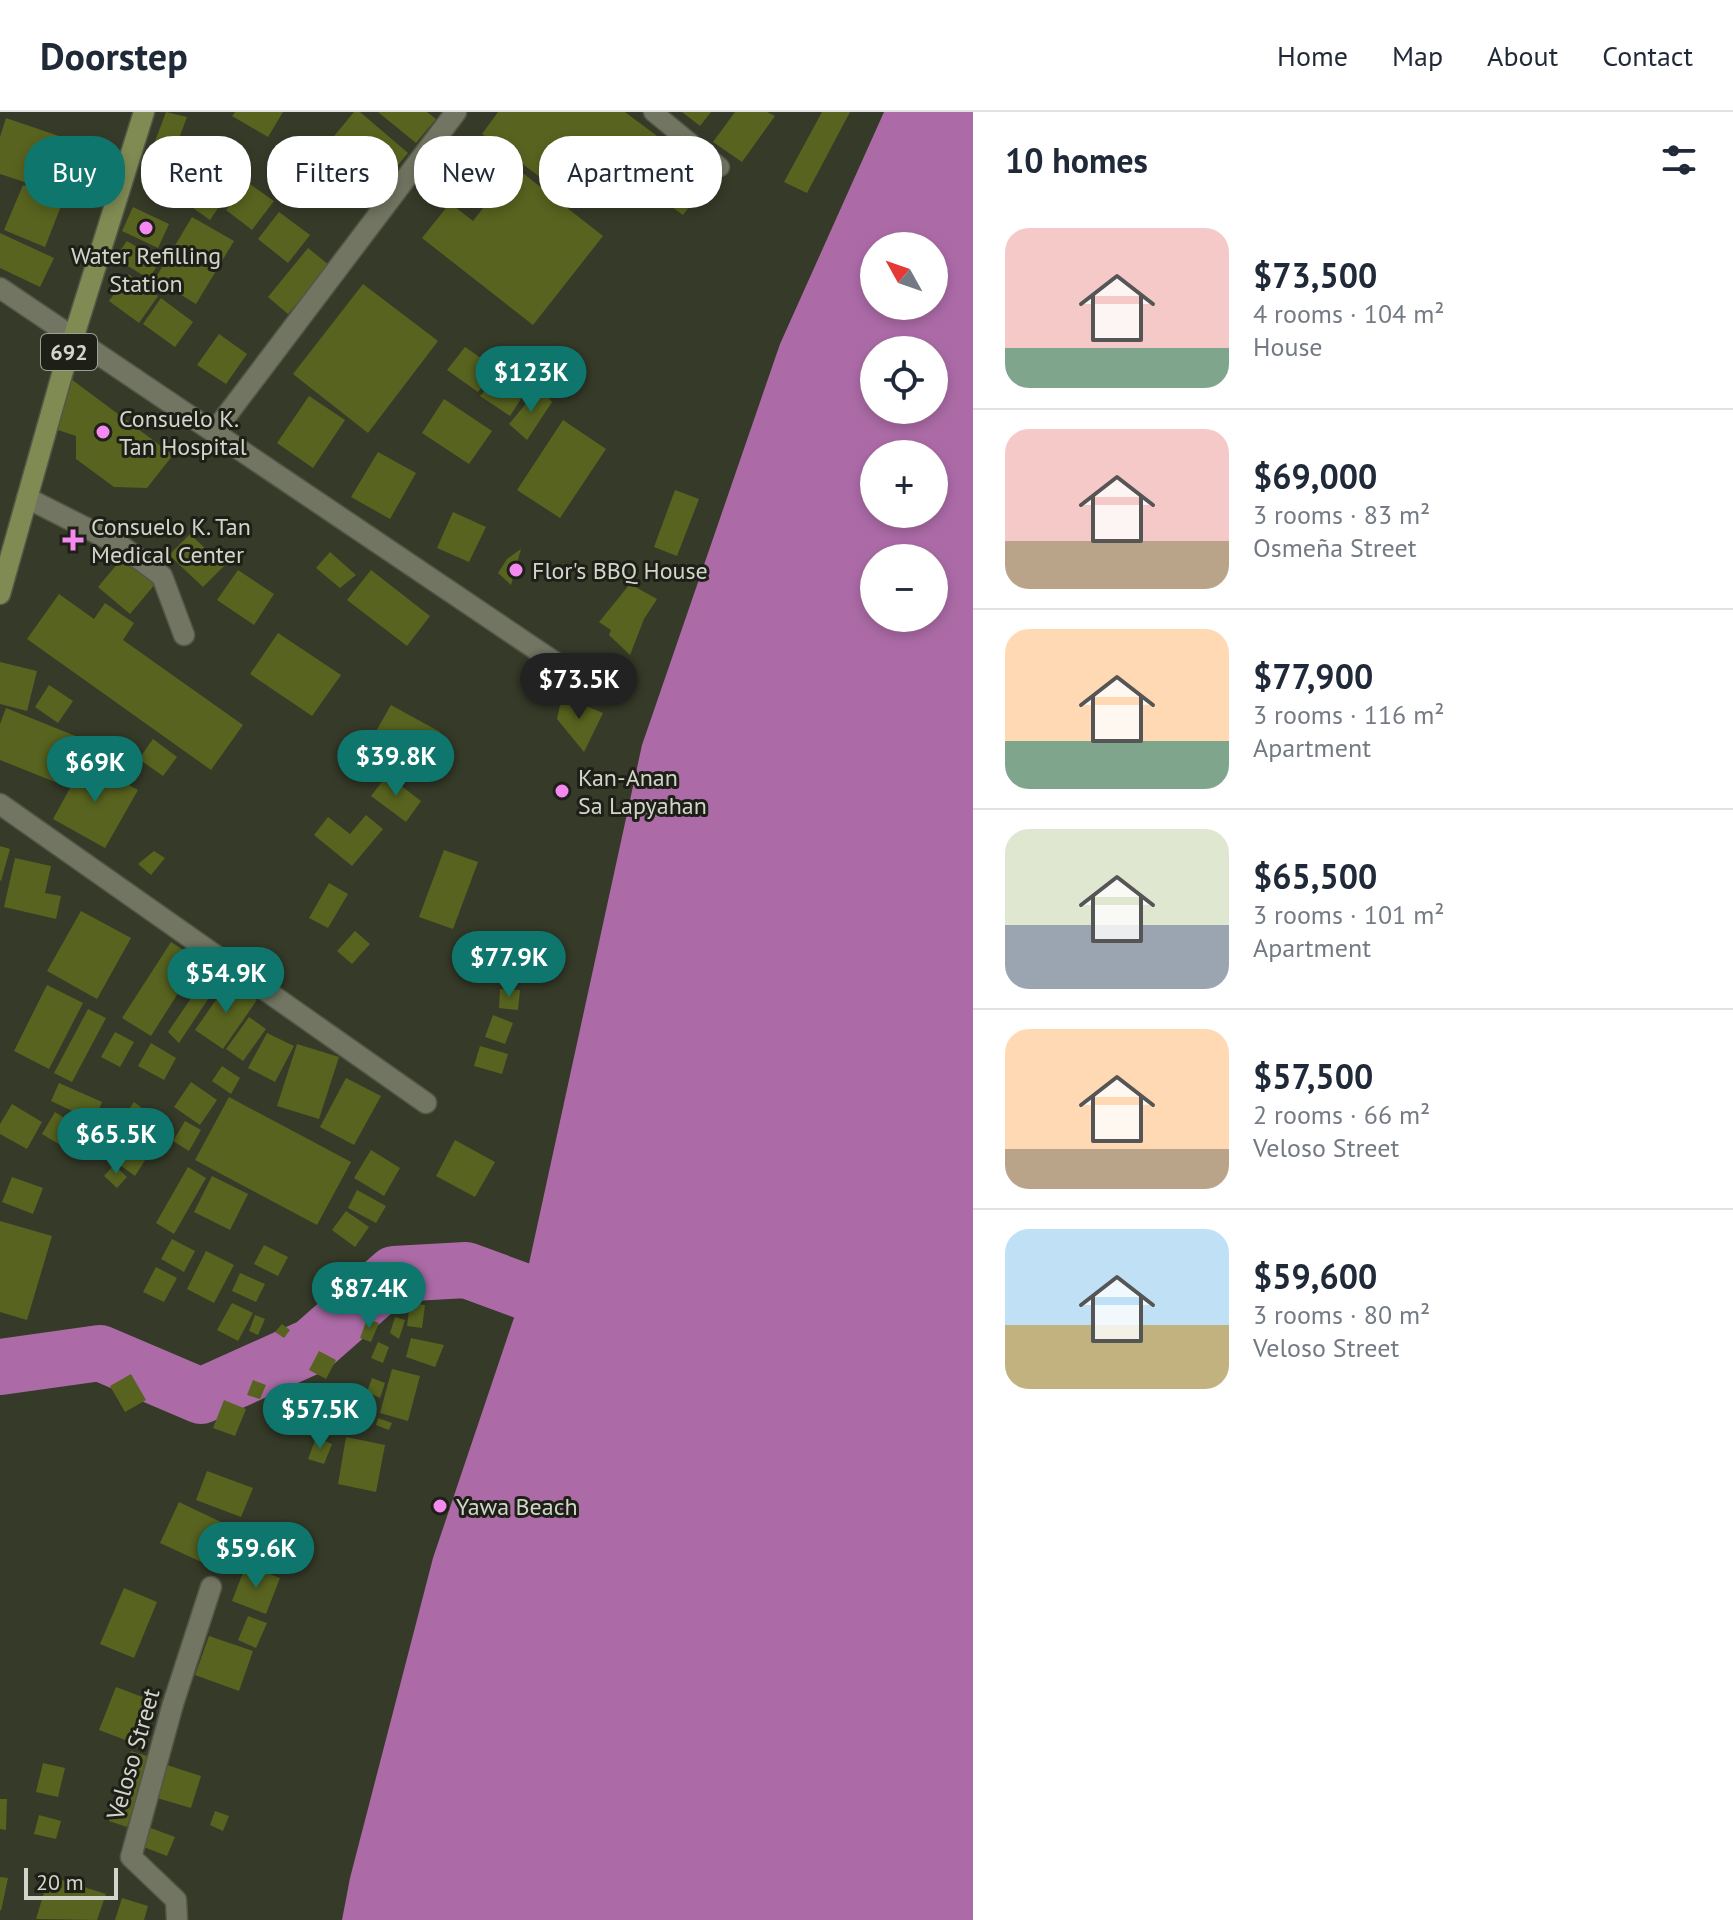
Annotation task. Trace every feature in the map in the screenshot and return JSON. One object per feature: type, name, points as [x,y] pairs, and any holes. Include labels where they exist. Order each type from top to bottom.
[{"type":"main road","name":"692","points":[[0,594],[74,336],[144,112]]},
{"type":"street","points":[[214,432],[456,112]]},
{"type":"street","points":[[0,288],[599,689]]},
{"type":"street","points":[[27,498],[120,545],[162,576],[184,635]]},
{"type":"street","points":[[0,804],[426,1103]]},
{"type":"street","name":"Veloso Street","points":[[177,1920],[176,1900],[131,1857],[173,1704],[211,1587]]},
{"type":"lane","points":[[653,112],[682,136]]},
{"type":"shaded area","points":[[884,112],[973,112],[973,1920],[342,1920],[350,1878],[433,1558],[523,1291],[642,745],[780,344]]},
{"type":"building","points":[[166,112],[187,117],[180,136],[157,136]]},
{"type":"building","points":[[235,112],[283,112],[267,136],[232,116]]},
{"type":"building","points":[[354,112],[360,112],[388,136],[334,136]]},
{"type":"building","points":[[378,112],[427,112],[436,119],[422,136],[414,136],[414,141]]},
{"type":"building","points":[[498,112],[625,112],[657,136],[539,136],[539,176],[523,164],[523,136],[482,134]]},
{"type":"building","points":[[682,112],[711,112],[700,126]]},
{"type":"building","points":[[735,112],[767,112],[775,116],[742,162],[722,148],[722,136],[717,136]]},
{"type":"building","points":[[822,112],[850,112],[807,193],[784,182]]},
{"type":"building","points":[[6,118],[59,136],[24,136],[24,182],[0,174],[0,137]]},
{"type":"building","points":[[398,144],[408,153],[398,165]]},
{"type":"building","points":[[523,173],[539,186],[539,208],[567,208],[603,236],[533,325],[422,238],[446,208],[456,208],[473,221],[483,208],[523,208]]},
{"type":"building","points":[[23,185],[24,208],[60,208],[45,247],[4,230]]},
{"type":"building","points":[[251,185],[267,196],[269,208],[252,230],[226,210],[251,208]]},
{"type":"building","name":"Water Refilling Station","points":[[133,207],[169,224],[158,248],[122,231]]},
{"type":"building","points":[[193,208],[218,208],[210,220]]},
{"type":"building","points":[[673,208],[688,208],[683,215]]},
{"type":"building","points":[[279,212],[310,235],[288,263],[258,239]]},
{"type":"building","points":[[192,217],[234,241],[196,304],[155,279]]},
{"type":"building","points":[[0,233],[54,258],[40,287],[0,268]]},
{"type":"building","points":[[127,241],[160,261],[149,279],[115,258]]},
{"type":"building","points":[[308,248],[329,265],[288,314],[268,297]]},
{"type":"building","points":[[128,274],[158,296],[139,323],[109,301]]},
{"type":"building","points":[[363,284],[438,341],[368,433],[293,374]]},
{"type":"building","points":[[161,298],[193,322],[175,347],[143,324]]},
{"type":"building","points":[[219,334],[247,354],[226,384],[197,365]]},
{"type":"building","points":[[77,347],[94,359],[85,371],[72,363]]},
{"type":"building","points":[[465,347],[497,369],[478,392],[447,370]]},
{"type":"building","points":[[504,370],[526,391],[510,416],[480,396]]},
{"type":"building","name":"Consuelo K. Tan Hospital","points":[[67,376],[173,455],[147,488],[114,487],[76,459],[76,436],[52,428]]},
{"type":"building","points":[[540,387],[552,402],[527,440],[509,424]]},
{"type":"building","points":[[309,396],[345,420],[313,468],[277,443]]},
{"type":"building","points":[[444,399],[492,431],[469,464],[422,433]]},
{"type":"building","points":[[563,420],[606,449],[560,518],[517,490]]},
{"type":"building","points":[[378,452],[416,473],[390,519],[351,497]]},
{"type":"building","points":[[675,490],[699,499],[677,556],[654,547]]},
{"type":"building","points":[[453,512],[486,527],[469,562],[437,548]]},
{"type":"building","points":[[190,534],[224,566],[203,587],[169,555]]},
{"type":"building","points":[[521,549],[511,585],[498,573],[507,559]]},
{"type":"building","points":[[330,552],[356,575],[340,588],[316,568]]},
{"type":"building","points":[[124,556],[156,583],[130,614],[98,587]]},
{"type":"building","points":[[238,570],[274,594],[254,625],[217,600]]},
{"type":"building","points":[[371,570],[430,616],[407,646],[347,600]]},
{"type":"building","points":[[630,584],[657,599],[644,619],[630,655],[609,635],[611,630],[599,622]]},
{"type":"building","points":[[59,594],[94,619],[105,603],[134,623],[123,640],[243,725],[211,770],[27,639]]},
{"type":"building","points":[[278,633],[341,675],[312,716],[250,674]]},
{"type":"building","points":[[0,662],[37,671],[27,711],[0,704]]},
{"type":"building","points":[[49,685],[73,701],[58,723],[35,707]]},
{"type":"building","points":[[562,696],[603,713],[584,752],[557,719]]},
{"type":"building","points":[[391,705],[440,732],[415,775],[367,747]]},
{"type":"building","points":[[6,708],[78,737],[60,784],[0,760],[0,724]]},
{"type":"building","points":[[153,739],[177,757],[163,776],[139,759]]},
{"type":"building","points":[[85,761],[138,790],[105,848],[53,819]]},
{"type":"building","points":[[387,775],[421,801],[406,822],[371,796]]},
{"type":"building","points":[[366,815],[383,829],[352,866],[314,835],[328,817],[350,834]]},
{"type":"building","points":[[0,846],[10,849],[1,881],[0,880]]},
{"type":"building","points":[[444,850],[478,862],[453,929],[419,917]]},
{"type":"building","points":[[154,851],[165,858],[151,875],[138,864]]},
{"type":"building","points":[[15,858],[51,866],[45,893],[61,896],[56,919],[4,907]]},
{"type":"building","points":[[329,883],[348,894],[328,928],[309,918]]},
{"type":"building","points":[[81,911],[131,938],[97,999],[47,971]]},
{"type":"building","points":[[355,931],[370,944],[352,964],[337,951]]},
{"type":"building","points":[[535,932],[554,936],[551,954],[531,952]]},
{"type":"building","points":[[171,942],[199,960],[151,1036],[122,1018]]},
{"type":"building","points":[[229,981],[257,1000],[223,1049],[195,1030]]},
{"type":"building","points":[[202,982],[214,990],[179,1043],[168,1032]]},
{"type":"building","points":[[47,985],[83,1003],[49,1069],[14,1051]]},
{"type":"building","points":[[500,989],[520,990],[518,1010],[499,1008]]},
{"type":"building","points":[[88,1009],[106,1018],[72,1082],[54,1073]]},
{"type":"building","points":[[493,1015],[513,1023],[505,1044],[485,1037]]},
{"type":"building","points":[[249,1017],[266,1029],[243,1061],[226,1049]]},
{"type":"building","points":[[115,1032],[134,1042],[120,1067],[101,1057]]},
{"type":"building","points":[[267,1033],[294,1046],[275,1082],[248,1068]]},
{"type":"building","points":[[151,1043],[176,1058],[164,1080],[138,1066]]},
{"type":"building","points":[[297,1044],[339,1057],[319,1119],[277,1106]]},
{"type":"building","points":[[480,1046],[508,1054],[502,1074],[474,1066]]},
{"type":"building","points":[[222,1066],[240,1078],[231,1094],[212,1081]]},
{"type":"building","points":[[346,1078],[381,1096],[354,1145],[320,1127]]},
{"type":"building","points":[[191,1082],[217,1100],[200,1125],[174,1107]]},
{"type":"building","points":[[59,1083],[102,1102],[94,1121],[51,1101]]},
{"type":"building","points":[[229,1097],[351,1162],[317,1225],[195,1160]]},
{"type":"building","points":[[134,1102],[151,1115],[134,1137],[117,1125]]},
{"type":"building","points":[[12,1104],[42,1122],[27,1149],[0,1134],[0,1124]]},
{"type":"building","points":[[55,1112],[80,1128],[67,1149],[42,1134]]},
{"type":"building","points":[[185,1121],[201,1130],[189,1151],[173,1141]]},
{"type":"building","points":[[455,1140],[495,1162],[475,1197],[436,1176]]},
{"type":"building","points":[[134,1143],[149,1154],[135,1176],[120,1165]]},
{"type":"building","points":[[371,1150],[400,1168],[384,1196],[354,1178]]},
{"type":"building","points":[[114,1165],[127,1177],[117,1188],[104,1176]]},
{"type":"building","points":[[188,1167],[206,1178],[174,1234],[156,1223]]},
{"type":"building","points":[[212,1176],[248,1194],[230,1230],[194,1212]]},
{"type":"building","points":[[12,1177],[43,1188],[33,1214],[2,1202]]},
{"type":"building","points":[[357,1190],[386,1206],[376,1223],[348,1208]]},
{"type":"building","points":[[346,1211],[369,1227],[355,1247],[332,1230]]},
{"type":"building","points":[[0,1221],[52,1236],[27,1320],[0,1312]]},
{"type":"building","points":[[172,1239],[195,1251],[184,1272],[161,1259]]},
{"type":"building","points":[[264,1245],[288,1257],[278,1276],[254,1264]]},
{"type":"building","points":[[206,1251],[234,1265],[214,1303],[187,1289]]},
{"type":"building","points":[[156,1267],[177,1278],[164,1302],[143,1292]]},
{"type":"building","points":[[240,1273],[265,1284],[256,1302],[232,1291]]},
{"type":"building","points":[[232,1303],[253,1313],[238,1341],[217,1330]]},
{"type":"building","points":[[410,1303],[425,1305],[422,1328],[407,1326]]},
{"type":"building","points":[[255,1315],[265,1319],[258,1335],[249,1331]]},
{"type":"building","points":[[395,1317],[405,1320],[399,1339],[390,1333]]},
{"type":"building","points":[[367,1319],[379,1323],[371,1342],[360,1338]]},
{"type":"building","points":[[282,1324],[290,1330],[284,1338],[275,1332]]},
{"type":"building","points":[[411,1338],[444,1345],[435,1367],[406,1357]]},
{"type":"building","points":[[378,1342],[389,1347],[383,1363],[371,1358]]},
{"type":"building","points":[[319,1351],[336,1360],[326,1379],[309,1370]]},
{"type":"building","points":[[392,1369],[420,1376],[408,1421],[380,1413]]},
{"type":"building","points":[[131,1374],[146,1400],[125,1412],[110,1386]]},
{"type":"building","points":[[372,1378],[385,1383],[380,1398],[367,1392]]},
{"type":"building","points":[[253,1380],[266,1385],[260,1399],[247,1395]]},
{"type":"building","points":[[287,1396],[299,1401],[295,1411],[283,1406]]},
{"type":"building","points":[[224,1400],[246,1409],[235,1436],[213,1428]]},
{"type":"building","points":[[378,1418],[392,1423],[389,1430],[376,1425]]},
{"type":"building","points":[[346,1437],[385,1445],[376,1492],[338,1484]]},
{"type":"building","points":[[316,1438],[332,1444],[324,1464],[308,1459]]},
{"type":"building","points":[[207,1471],[253,1488],[241,1517],[196,1500]]},
{"type":"building","points":[[179,1502],[242,1532],[223,1572],[160,1543]]},
{"type":"building","points":[[246,1565],[280,1578],[266,1614],[232,1601]]},
{"type":"building","points":[[124,1588],[157,1602],[134,1658],[100,1644]]},
{"type":"building","points":[[248,1616],[267,1623],[256,1648],[238,1640]]},
{"type":"building","points":[[209,1636],[253,1651],[239,1691],[195,1675]]},
{"type":"building","points":[[116,1687],[153,1701],[136,1744],[99,1730]]},
{"type":"building","points":[[131,1751],[150,1757],[127,1827],[109,1821]]},
{"type":"building","points":[[43,1763],[65,1768],[58,1797],[36,1792]]},
{"type":"building","points":[[167,1765],[201,1776],[191,1808],[157,1798]]},
{"type":"building","points":[[0,1799],[7,1799],[6,1830],[0,1829]]},
{"type":"building","points":[[215,1811],[229,1816],[223,1831],[210,1825]]},
{"type":"building","points":[[39,1815],[61,1821],[56,1839],[34,1834]]},
{"type":"building","points":[[148,1827],[175,1837],[167,1856],[141,1846]]},
{"type":"building","points":[[49,1876],[106,1894],[97,1920],[36,1919]]},
{"type":"building","points":[[0,1877],[8,1878],[1,1911],[0,1910]]},
{"type":"building","points":[[122,1898],[148,1906],[144,1920],[115,1920]]},
{"type":"waterway","points":[[0,1367],[100,1353],[201,1396],[312,1346],[394,1274],[466,1270],[523,1291]]},
{"type":"place","name":"Water Refilling Station","points":[[146,228]]},
{"type":"place","name":"Consuelo K. Tan Hospital","points":[[103,432]]},
{"type":"place","name":"Consuelo K. Tan Medical Center","points":[[73,540]]},
{"type":"place","name":"Flor's BBQ House","points":[[516,570]]},
{"type":"place","name":"Kan-Anan Sa Lapyahan","points":[[562,791]]},
{"type":"place","name":"Yawa Beach","points":[[440,1506]]}]
